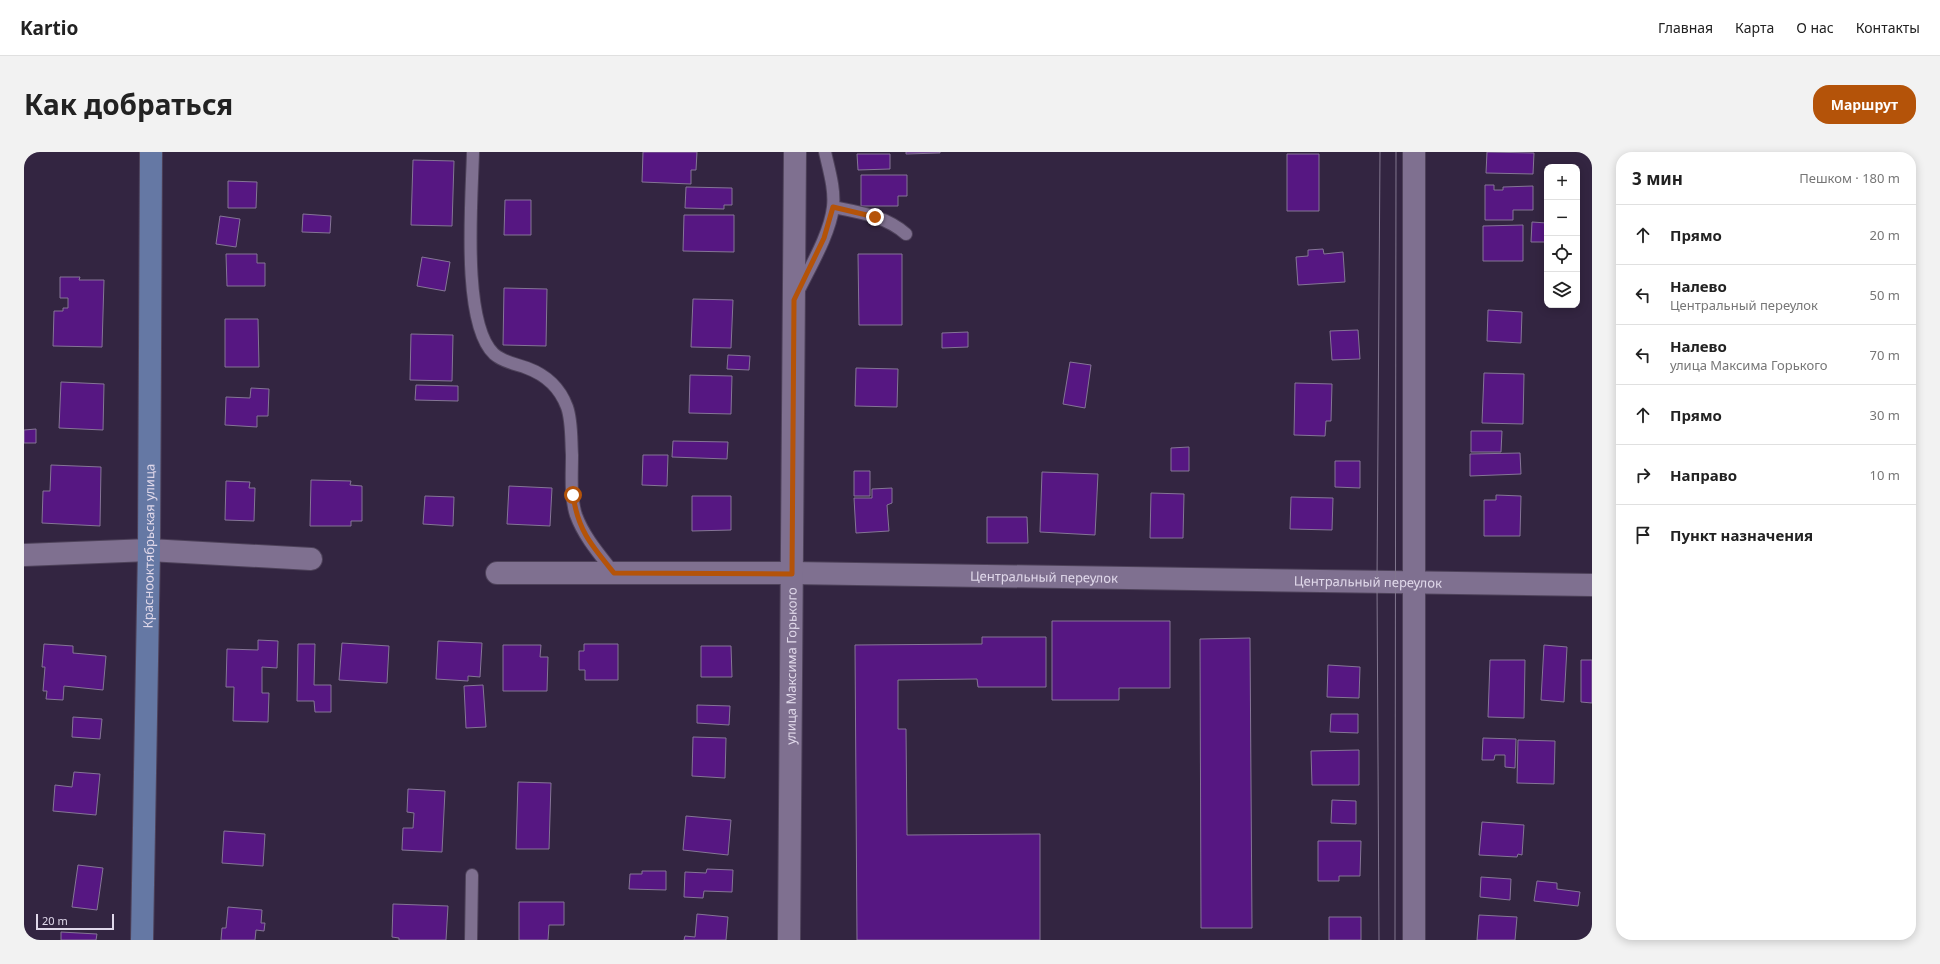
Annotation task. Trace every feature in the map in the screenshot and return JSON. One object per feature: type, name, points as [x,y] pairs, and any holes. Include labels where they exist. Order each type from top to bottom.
[{"type":"main road","name":"Краснооктябрьская улица","points":[[142,940],[149,550],[151,152]]},
{"type":"street","name":"улица Максима Горького","points":[[789,940],[794,152]]},
{"type":"street","points":[[1414,152],[1414,940]]},
{"type":"street","points":[[24,555],[149,550],[311,559]]},
{"type":"street","name":"Центральный переулок","points":[[497,573],[792,574],[1369,581],[1414,584],[1592,585]]},
{"type":"lane","points":[[473,152],[471,272],[475,310],[484,339],[494,354],[502,359],[539,374],[558,389],[564,398],[570,420],[576,514],[583,532],[614,573]]},
{"type":"lane","points":[[794,300],[824,238],[833,207],[832,188],[825,152]]},
{"type":"lane","points":[[833,207],[875,217],[900,228],[906,234]]},
{"type":"lane","points":[[471,940],[472,875]]},
{"type":"building","points":[[643,152],[697,152],[696,170],[691,170],[691,184],[642,182]]},
{"type":"building","points":[[906,152],[940,152],[940,153],[906,154]]},
{"type":"building","points":[[1487,152],[1534,153],[1533,174],[1486,173]]},
{"type":"building","points":[[857,154],[890,154],[890,169],[858,170]]},
{"type":"building","points":[[1287,154],[1319,154],[1319,211],[1287,211]]},
{"type":"building","points":[[413,160],[454,161],[452,226],[411,225]]},
{"type":"building","points":[[861,175],[907,175],[907,196],[898,196],[898,206],[861,206]]},
{"type":"building","points":[[228,181],[257,182],[256,208],[228,208]]},
{"type":"building","points":[[1485,185],[1494,185],[1494,190],[1503,190],[1503,187],[1533,186],[1533,210],[1513,210],[1513,220],[1485,220]]},
{"type":"building","points":[[686,187],[732,188],[732,205],[724,205],[724,209],[685,208]]},
{"type":"building","points":[[505,200],[531,200],[531,235],[504,235]]},
{"type":"building","points":[[303,214],[331,216],[330,233],[302,232]]},
{"type":"building","points":[[684,215],[734,215],[734,252],[683,251]]},
{"type":"building","points":[[220,216],[240,219],[236,247],[216,244]]},
{"type":"building","points":[[1532,222],[1544,223],[1544,242],[1531,242]]},
{"type":"building","points":[[1523,225],[1523,261],[1483,261],[1483,226]]},
{"type":"building","points":[[1323,249],[1324,254],[1343,252],[1345,282],[1298,285],[1296,257],[1308,256],[1308,250]]},
{"type":"building","points":[[226,254],[257,254],[257,263],[265,263],[265,286],[227,286]]},
{"type":"building","points":[[858,254],[902,254],[902,325],[859,325]]},
{"type":"building","points":[[422,257],[450,262],[445,291],[417,286]]},
{"type":"building","points":[[60,277],[80,277],[79,280],[104,280],[102,347],[53,346],[54,311],[63,311],[63,308],[68,308],[68,298],[60,298]]},
{"type":"building","points":[[504,288],[547,289],[546,346],[503,345]]},
{"type":"building","points":[[693,299],[733,300],[731,348],[691,347]]},
{"type":"building","points":[[1488,310],[1522,312],[1521,343],[1487,341]]},
{"type":"building","points":[[225,319],[258,319],[259,367],[225,367]]},
{"type":"building","points":[[1358,330],[1360,359],[1332,360],[1330,331]]},
{"type":"building","points":[[968,332],[968,347],[942,348],[942,333]]},
{"type":"building","points":[[411,334],[453,335],[452,381],[410,380]]},
{"type":"building","points":[[728,355],[750,356],[749,370],[727,369]]},
{"type":"building","points":[[1070,362],[1091,365],[1085,408],[1063,404]]},
{"type":"building","points":[[856,368],[898,369],[897,407],[855,406]]},
{"type":"building","points":[[1484,373],[1524,374],[1523,424],[1482,423]]},
{"type":"building","points":[[690,375],[732,376],[731,414],[689,413]]},
{"type":"building","points":[[61,382],[104,384],[103,430],[59,428]]},
{"type":"building","points":[[1295,383],[1332,384],[1331,421],[1326,421],[1325,436],[1294,435]]},
{"type":"building","points":[[416,385],[458,386],[458,401],[415,400]]},
{"type":"building","points":[[251,388],[269,389],[268,416],[257,416],[257,427],[225,425],[226,397],[250,398]]},
{"type":"building","points":[[36,429],[36,443],[24,443],[24,430]]},
{"type":"building","points":[[1471,431],[1502,431],[1501,452],[1471,452]]},
{"type":"building","points":[[673,441],[728,442],[727,459],[672,457]]},
{"type":"building","points":[[1189,447],[1189,471],[1171,471],[1171,448]]},
{"type":"building","points":[[1520,453],[1521,474],[1470,476],[1470,454]]},
{"type":"building","points":[[643,455],[668,455],[667,486],[642,485]]},
{"type":"building","points":[[1335,461],[1360,461],[1360,488],[1335,487]]},
{"type":"building","points":[[51,465],[101,467],[100,526],[42,523],[43,491],[50,491]]},
{"type":"building","points":[[854,471],[870,471],[870,496],[854,496]]},
{"type":"building","points":[[1042,472],[1098,474],[1095,535],[1040,532]]},
{"type":"building","points":[[311,480],[351,481],[350,485],[362,486],[362,521],[351,521],[351,526],[310,526]]},
{"type":"building","points":[[226,481],[250,482],[249,488],[255,488],[254,521],[225,520]]},
{"type":"building","points":[[509,486],[552,488],[550,526],[507,524]]},
{"type":"building","points":[[892,488],[892,503],[887,505],[889,531],[856,533],[854,498],[872,498],[872,489]]},
{"type":"building","points":[[1151,493],[1184,494],[1183,538],[1150,538]]},
{"type":"building","points":[[1496,495],[1521,496],[1520,536],[1484,536],[1484,500],[1496,500]]},
{"type":"building","points":[[425,496],[454,497],[453,526],[423,524]]},
{"type":"building","points":[[692,496],[731,496],[731,530],[692,531]]},
{"type":"building","points":[[1291,497],[1333,498],[1332,530],[1290,529]]},
{"type":"building","points":[[987,517],[1027,517],[1028,543],[987,543]]},
{"type":"building","points":[[1052,621],[1170,621],[1170,688],[1119,688],[1119,700],[1052,700]]},
{"type":"building","points":[[982,637],[1046,637],[1046,687],[978,687],[977,679],[898,680],[898,729],[906,729],[907,835],[1040,834],[1040,940],[857,940],[855,645],[982,644]]},
{"type":"building","points":[[1250,638],[1252,928],[1201,928],[1200,639]]},
{"type":"building","points":[[258,640],[278,641],[277,668],[262,667],[262,693],[269,693],[268,722],[233,721],[234,687],[226,687],[227,649],[258,650]]},
{"type":"building","points":[[438,641],[482,643],[480,677],[468,676],[468,681],[436,679]]},
{"type":"building","points":[[342,643],[389,646],[387,683],[339,680]]},
{"type":"building","points":[[44,644],[73,646],[73,653],[106,656],[103,690],[64,686],[63,700],[46,699],[47,691],[43,691],[45,667],[42,667]]},
{"type":"building","points":[[298,644],[315,644],[314,685],[331,685],[331,712],[315,712],[314,701],[297,701]]},
{"type":"building","points":[[584,644],[618,644],[618,680],[585,680],[585,670],[579,670],[579,651],[584,651]]},
{"type":"building","points":[[503,645],[541,645],[540,657],[548,657],[547,691],[503,691]]},
{"type":"building","points":[[1544,645],[1567,647],[1564,702],[1541,700]]},
{"type":"building","points":[[701,646],[731,646],[732,677],[701,677]]},
{"type":"building","points":[[1490,660],[1525,660],[1524,718],[1488,717]]},
{"type":"building","points":[[1581,660],[1592,660],[1592,703],[1581,702]]},
{"type":"building","points":[[1328,665],[1360,667],[1359,698],[1327,697]]},
{"type":"building","points":[[483,685],[486,727],[466,728],[464,686]]},
{"type":"building","points":[[697,705],[730,706],[729,725],[697,723]]},
{"type":"building","points":[[1331,714],[1358,714],[1358,733],[1330,732]]},
{"type":"building","points":[[73,717],[102,719],[100,739],[72,737]]},
{"type":"building","points":[[693,737],[726,738],[725,778],[692,776]]},
{"type":"building","points":[[1483,738],[1516,739],[1515,768],[1505,767],[1505,755],[1495,755],[1494,760],[1482,760]]},
{"type":"building","points":[[1518,740],[1555,741],[1554,784],[1517,783]]},
{"type":"building","points":[[1359,750],[1359,785],[1312,785],[1311,751]]},
{"type":"building","points":[[74,772],[100,774],[96,815],[53,811],[55,785],[72,787]]},
{"type":"building","points":[[518,782],[551,783],[549,849],[516,849]]},
{"type":"building","points":[[408,789],[445,791],[442,852],[402,850],[403,828],[413,828],[414,813],[407,812]]},
{"type":"building","points":[[1332,800],[1356,801],[1356,824],[1331,823]]},
{"type":"building","points":[[686,816],[731,820],[728,855],[683,850]]},
{"type":"building","points":[[1482,822],[1524,825],[1522,855],[1518,854],[1517,857],[1479,855]]},
{"type":"building","points":[[224,831],[265,834],[263,866],[222,863]]},
{"type":"building","points":[[1318,841],[1361,841],[1360,876],[1339,876],[1339,881],[1318,881]]},
{"type":"building","points":[[78,865],[103,868],[97,910],[72,907]]},
{"type":"building","points":[[707,869],[733,870],[732,892],[704,891],[703,898],[684,897],[685,872],[706,873]]},
{"type":"building","points":[[642,871],[666,871],[666,890],[629,889],[630,874],[642,874]]},
{"type":"building","points":[[1481,877],[1511,879],[1510,900],[1480,897]]},
{"type":"building","points":[[1537,881],[1557,883],[1557,889],[1580,892],[1578,906],[1534,901]]},
{"type":"building","points":[[519,902],[564,902],[564,925],[549,925],[548,940],[519,940]]},
{"type":"building","points":[[393,904],[448,906],[446,940],[399,940],[399,938],[392,937]]},
{"type":"building","points":[[228,907],[262,910],[261,923],[265,923],[264,931],[256,930],[255,940],[221,940],[222,928],[226,928]]},
{"type":"building","points":[[697,914],[728,917],[726,940],[684,940],[685,936],[695,937]]},
{"type":"building","points":[[1479,915],[1517,917],[1515,940],[1477,940]]},
{"type":"building","points":[[1329,917],[1361,917],[1361,940],[1329,940]]},
{"type":"building","points":[[61,932],[97,934],[96,940],[61,940]]},
{"type":"tram line","points":[[1379,940],[1377,581],[1380,152]]},
{"type":"tram line","points":[[1395,940],[1396,152]]},
{"type":"route","points":[[573,495],[576,514],[583,532],[614,573],[792,574],[794,300],[824,238],[833,207],[875,217]]}]
